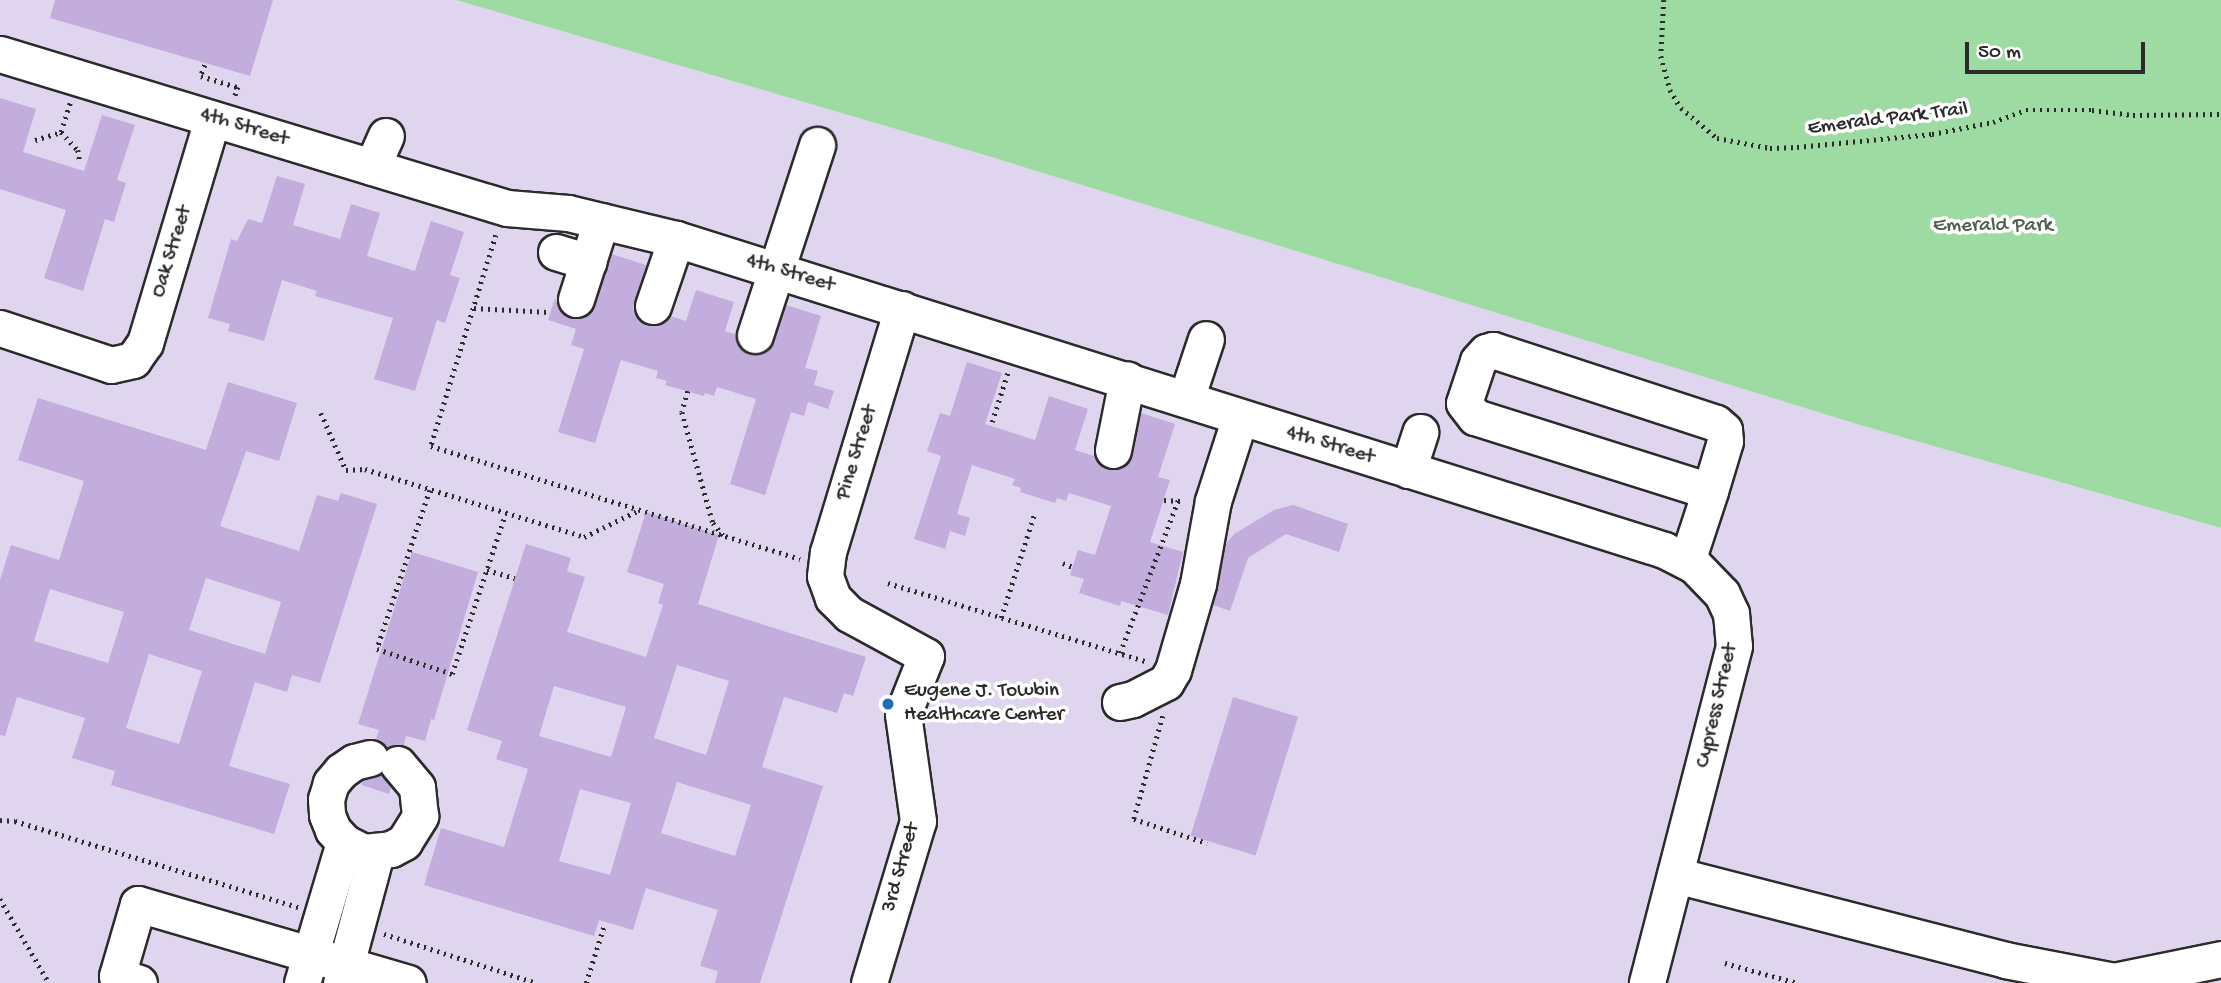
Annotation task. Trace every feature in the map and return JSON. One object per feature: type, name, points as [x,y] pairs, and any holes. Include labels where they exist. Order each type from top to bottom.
[{"type":"street","name":"4th Street","points":[[0,54],[379,151],[507,208],[568,213],[676,239],[1127,379],[1573,522]]},
{"type":"street","name":"Oak Street","points":[[0,328],[111,365],[127,364],[139,353],[223,109]]},
{"type":"street","points":[[755,335],[817,145]]},
{"type":"street","points":[[562,305],[572,257],[601,221]]},
{"type":"street","points":[[653,306],[676,239]]},
{"type":"street","name":"Pine Street","points":[[833,598],[825,576],[828,552],[902,309]]},
{"type":"street","points":[[1186,399],[1206,339]]},
{"type":"street","points":[[1687,561],[1710,491],[1726,441],[1724,430],[1716,423],[1493,350],[1486,352],[1478,360],[1464,403],[1475,417],[1710,491]]},
{"type":"street","points":[[1114,450],[1127,379]]},
{"type":"street","points":[[1120,702],[1133,699],[1166,682],[1173,670],[1198,584],[1213,501],[1240,417]]},
{"type":"street","points":[[1408,470],[1420,432]]},
{"type":"street","name":"Cypress Street","points":[[1573,522],[1664,550],[1687,561],[1709,577],[1722,594],[1731,613],[1735,632],[1724,687],[1647,983]]},
{"type":"street","name":"3rd Street","points":[[833,598],[849,614],[934,650],[903,714],[918,821],[869,983]]},
{"type":"street","points":[[384,761],[417,786],[420,816],[404,842],[376,853],[353,849],[344,842],[333,830],[327,815],[326,799],[331,783],[341,771],[354,762],[384,761]]},
{"type":"street","points":[[306,968],[344,842]]},
{"type":"street","points":[[343,974],[376,853]]},
{"type":"street","points":[[1675,874],[2005,960],[2114,981],[2136,980],[2221,959]]},
{"type":"street","points":[[139,983],[117,976],[138,904],[306,968],[408,983]]},
{"type":"path","name":"Emerald Park Trail","points":[[1664,0],[1661,56],[1670,90],[1681,108],[1717,138],[1770,148],[1932,134],[1993,122],[2026,110],[2092,110],[2133,115],[2221,114]]},
{"type":"path","points":[[198,86],[205,65]]},
{"type":"path","points":[[201,76],[238,88],[223,109]]},
{"type":"path","points":[[61,132],[73,92]]},
{"type":"path","points":[[35,139],[61,132]]},
{"type":"path","points":[[61,132],[78,150],[80,163]]},
{"type":"path","points":[[497,233],[431,446],[804,560]]},
{"type":"path","points":[[474,308],[562,305]]},
{"type":"path","points":[[992,422],[1009,369]]},
{"type":"path","points":[[688,391],[682,412],[713,523],[723,535]]},
{"type":"path","points":[[321,413],[346,470],[365,469],[505,515],[584,537],[639,510]]},
{"type":"path","points":[[429,490],[377,649],[452,674],[505,515]]},
{"type":"path","points":[[1120,653],[1178,500]]},
{"type":"path","points":[[1001,618],[1034,515]]},
{"type":"path","points":[[1063,563],[1073,566]]},
{"type":"path","points":[[487,570],[515,578]]},
{"type":"path","points":[[888,583],[1155,664]]},
{"type":"path","points":[[1167,705],[1134,819],[1207,843]]},
{"type":"path","points":[[0,820],[15,821],[308,910]]},
{"type":"path","points":[[0,900],[49,983]]},
{"type":"path","points":[[586,983],[604,926]]},
{"type":"path","points":[[383,934],[537,983]]},
{"type":"path","points":[[1726,964],[1797,983]]},
{"type":"shaded area","name":"Eugene J. Towbin Healthcare Center","points":[[0,0],[456,0],[988,156],[1860,425],[2221,528],[2221,983],[0,983]]},
{"type":"green space","name":"Emerald Park","points":[[456,0],[2221,0],[2221,528],[1860,425],[988,156]]},
{"type":"building","points":[[55,0],[273,0],[250,76],[50,18]]},
{"type":"building","points":[[0,98],[36,109],[23,152],[84,171],[102,115],[135,125],[117,180],[126,183],[114,222],[105,219],[83,291],[44,278],[66,210],[0,189]]},
{"type":"building","points":[[277,176],[305,184],[293,225],[340,239],[351,204],[380,213],[367,256],[415,271],[431,221],[464,232],[450,275],[460,278],[445,323],[437,320],[415,391],[374,379],[393,318],[315,296],[317,291],[282,280],[264,341],[228,331],[230,324],[208,318],[231,239],[237,241],[248,219],[262,223]]},
{"type":"building","points":[[612,254],[646,265],[633,309],[638,320],[647,325],[658,326],[670,316],[686,321],[696,290],[734,302],[725,331],[735,334],[741,349],[758,355],[768,350],[774,342],[786,305],[821,316],[805,368],[818,371],[814,385],[834,391],[828,409],[808,402],[804,416],[791,412],[765,495],[730,484],[756,399],[717,387],[714,396],[705,393],[704,396],[665,385],[667,381],[656,378],[658,371],[621,360],[595,443],[558,432],[584,349],[571,345],[576,329],[548,320],[555,298],[561,312],[569,318],[580,319],[590,313]]},
{"type":"building","points":[[967,362],[1002,373],[985,424],[1035,440],[1049,396],[1088,409],[1075,450],[1094,456],[1099,465],[1108,470],[1120,469],[1129,463],[1141,413],[1175,424],[1158,477],[1170,480],[1150,542],[1183,552],[1168,615],[1121,601],[1120,606],[1079,593],[1084,579],[1070,575],[1078,550],[1095,555],[1111,506],[1069,493],[1066,501],[1057,498],[1055,503],[1020,492],[1021,488],[1012,485],[1015,479],[972,465],[957,514],[970,518],[965,536],[950,531],[945,549],[914,539],[941,456],[927,451],[940,413],[950,416]]},
{"type":"building","points":[[228,382],[297,403],[279,461],[246,451],[220,526],[299,551],[317,495],[338,501],[341,493],[377,504],[320,683],[292,675],[287,692],[255,682],[229,766],[290,784],[274,834],[111,785],[115,771],[72,758],[85,718],[17,697],[5,736],[0,735],[0,580],[11,545],[59,560],[84,481],[18,460],[38,398],[206,450]],"holes":[[[206,578],[281,602],[265,654],[189,630]],[[50,589],[124,612],[108,663],[34,641]],[[149,654],[202,671],[179,744],[126,728]]]},
{"type":"building","points":[[1293,505],[1348,524],[1339,552],[1286,534],[1248,558],[1230,611],[1213,605],[1226,544],[1234,534],[1274,510]]},
{"type":"building","points":[[646,512],[719,535],[698,604],[866,657],[853,696],[844,693],[837,713],[784,697],[762,767],[823,786],[760,983],[715,983],[718,971],[700,966],[718,910],[646,888],[633,930],[599,920],[594,936],[424,885],[441,828],[504,847],[528,769],[496,759],[502,741],[467,730],[526,544],[571,558],[567,571],[585,577],[567,632],[646,657],[663,605],[658,603],[664,584],[627,572]],"holes":[[[677,665],[729,681],[706,755],[654,738]],[[554,686],[626,707],[611,757],[539,736]],[[677,782],[751,805],[735,856],[661,833]],[[580,789],[631,803],[610,875],[559,861]]]},
{"type":"building","points":[[412,552],[478,572],[434,720],[431,719],[425,741],[406,736],[404,745],[387,748],[376,739],[379,730],[358,724]]},
{"type":"building","points":[[1233,697],[1298,717],[1256,856],[1191,836]]},
{"type":"building","points":[[381,774],[391,787],[389,794],[362,785],[363,780]]},
{"type":"place","name":"Eugene J. Towbin Healthcare Center","points":[[888,704]]}]
